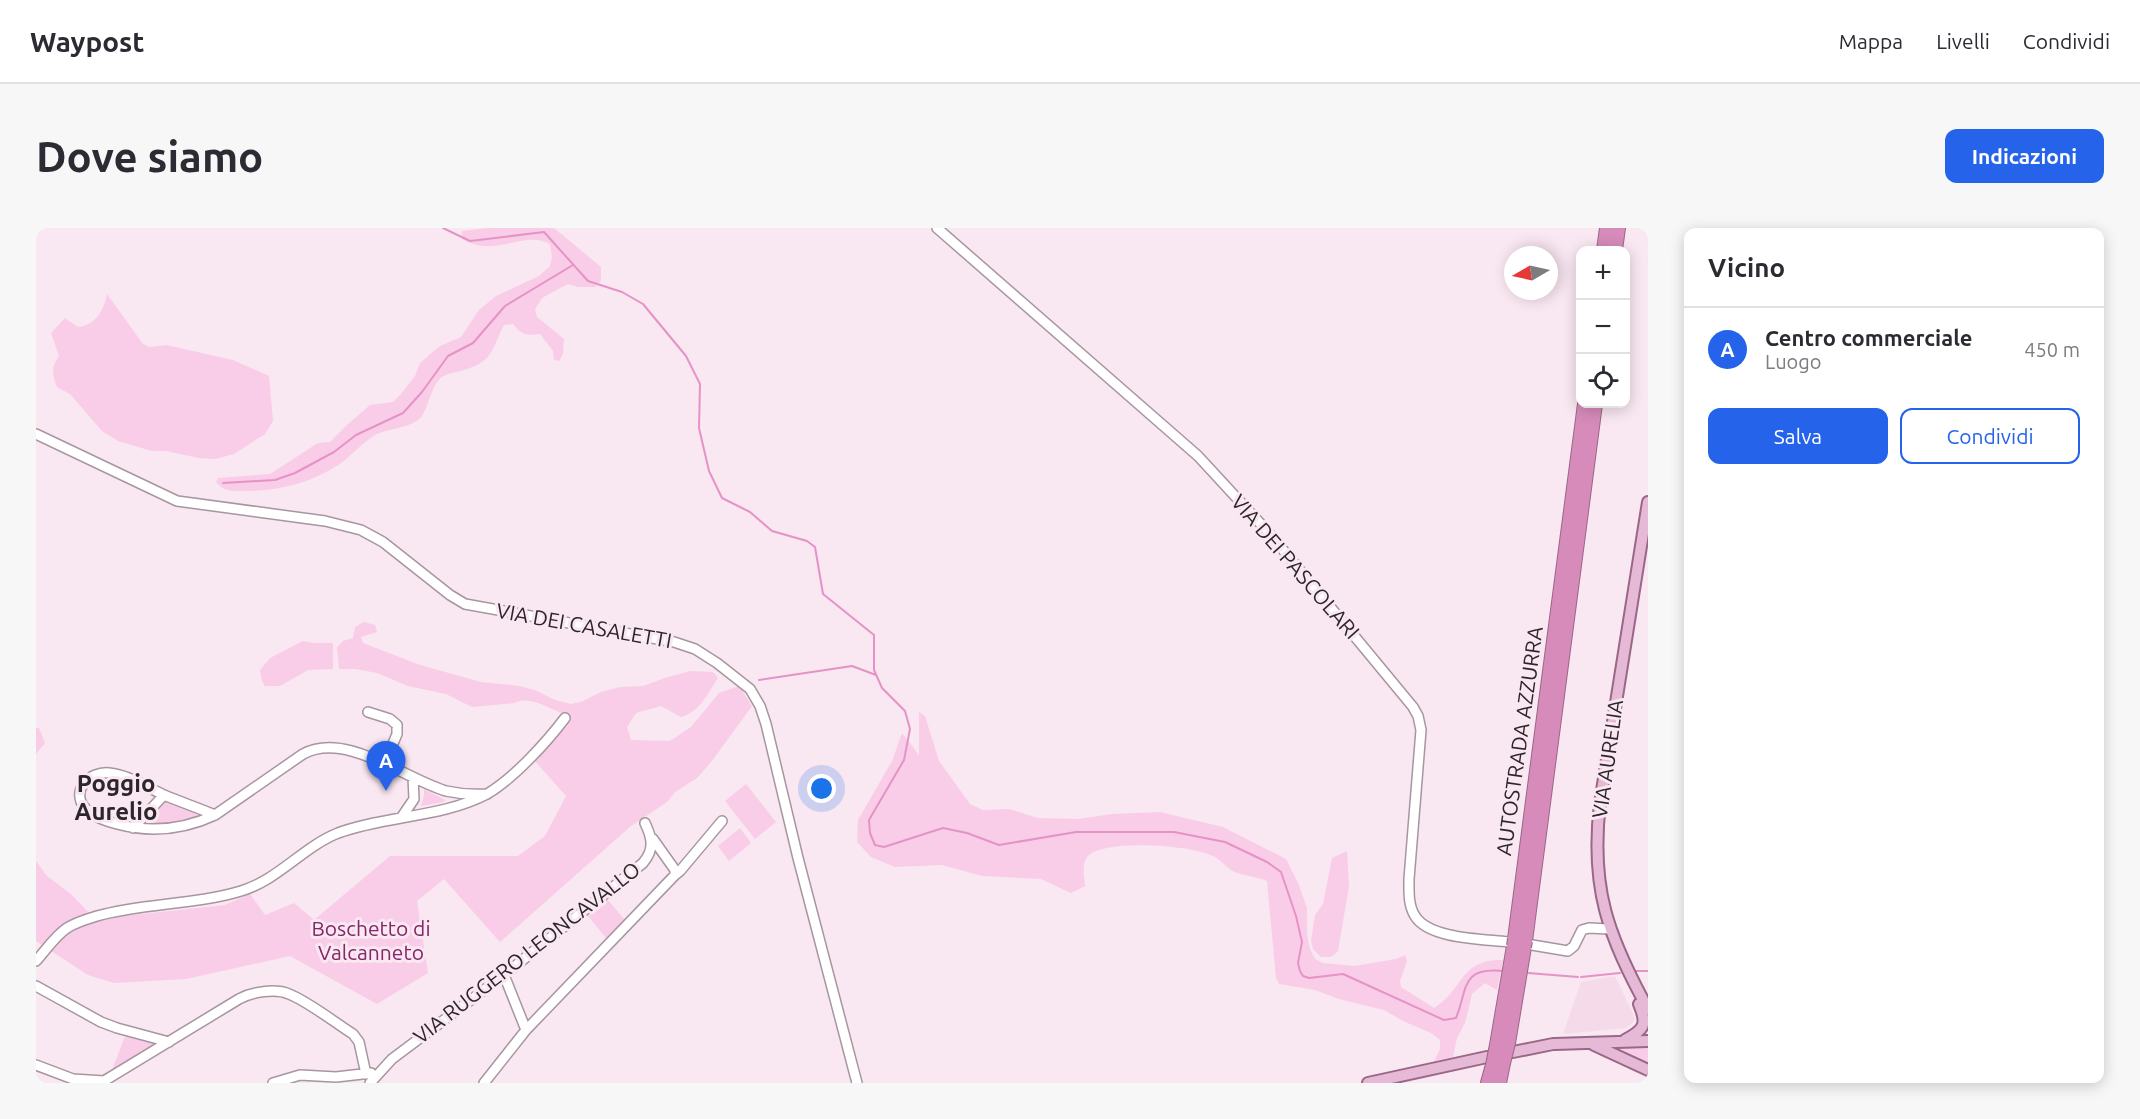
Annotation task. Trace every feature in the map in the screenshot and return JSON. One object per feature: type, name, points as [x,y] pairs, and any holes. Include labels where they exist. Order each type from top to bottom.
[{"type":"highway","points":[[1605,246],[1607,228]]},
{"type":"highway","points":[[1616,246],[1618,228]]},
{"type":"highway","name":"AUTOSTRADA AZZURRA","points":[[1520,946],[1585,408]]},
{"type":"highway","name":"AUTOSTRADA AZZURRA","points":[[1499,1083],[1500,1054],[1520,946],[1594,408]]},
{"type":"highway","name":"AUTOSTRADA AZZURRA","points":[[1488,1083],[1500,1054]]},
{"type":"main road","name":"VIA AURELIA","points":[[1648,501],[1599,816],[1598,872],[1610,928],[1623,962],[1648,1009]]},
{"type":"main road","points":[[1622,1041],[1640,1032],[1644,1025],[1643,1011],[1635,994],[1632,979]]},
{"type":"main road","points":[[1368,1083],[1554,1044],[1648,1041]]},
{"type":"main road","points":[[1588,1042],[1648,1070]]},
{"type":"street","name":"VIA DEI PASCOLARI","points":[[937,228],[1202,460],[1270,534],[1413,707],[1421,726],[1409,879],[1410,901],[1414,914],[1423,925],[1437,932],[1520,946],[1568,951],[1582,930],[1610,928]]},
{"type":"street","name":"VIA DEI CASALETTI","points":[[36,434],[177,501],[319,520],[356,528],[383,542],[450,596],[465,604],[679,643],[704,654],[724,669],[753,693],[765,720],[798,858],[857,1083]]},
{"type":"street","points":[[368,712],[390,719],[397,725],[397,734],[384,765]]},
{"type":"street","points":[[36,961],[58,935],[80,922],[121,911],[242,891],[270,877],[330,836],[356,827],[457,807],[488,794],[536,750],[565,718]]},
{"type":"street","points":[[215,815],[114,774],[100,773],[85,781],[80,794],[82,803],[87,809],[106,821],[152,830],[177,828],[215,815],[299,756],[315,749],[328,747],[345,749],[453,792],[488,794]]},
{"type":"street","points":[[401,818],[414,799],[413,777]]},
{"type":"street","points":[[133,828],[164,795]]},
{"type":"street","points":[[484,1083],[526,1030],[680,871],[722,821]]},
{"type":"street","name":"VIA RUGGERO LEONCAVALLO","points":[[368,1078],[378,1073],[392,1059],[504,975],[643,863],[650,852],[653,839],[645,823]]},
{"type":"street","points":[[653,839],[675,870],[675,875]]},
{"type":"street","points":[[504,975],[526,1030]]},
{"type":"street","points":[[36,986],[102,1022],[169,1041]]},
{"type":"street","points":[[36,1065],[73,1079],[104,1082],[248,995],[284,993],[293,996],[354,1035],[359,1044],[368,1078],[300,1075],[273,1083]]},
{"type":"street","points":[[328,1077],[336,1083]]},
{"type":"shaded area","points":[[1615,976],[1635,1018],[1633,1022],[1626,1028],[1563,1034],[1581,982]]},
{"type":"green space","points":[[488,228],[554,228],[601,267],[601,281],[595,287],[578,287],[568,284],[542,298],[535,309],[537,317],[564,339],[563,354],[559,361],[554,360],[553,351],[540,334],[525,334],[513,324],[504,325],[494,348],[481,363],[444,376],[438,381],[425,411],[418,420],[372,437],[329,471],[294,485],[258,491],[233,491],[216,482],[218,478],[270,474],[318,443],[330,442],[370,405],[393,402],[415,376],[420,363],[440,346],[461,337],[479,310],[496,296],[539,276],[550,266],[552,257],[550,244],[540,240],[485,246],[473,244],[461,238],[462,231]]},
{"type":"green space","points":[[107,294],[143,344],[150,347],[166,345],[233,360],[269,376],[273,421],[265,434],[234,454],[215,459],[152,451],[118,441],[102,431],[70,394],[57,387],[53,371],[59,356],[51,333],[65,318],[78,327],[94,320],[104,306]]},
{"type":"green space","name":"Boschetto di Valcanneto","points":[[364,622],[375,625],[377,632],[361,637],[363,643],[420,665],[481,682],[520,686],[571,704],[581,702],[601,692],[620,687],[643,686],[691,671],[713,672],[718,678],[703,701],[688,715],[681,717],[661,706],[636,713],[627,727],[631,740],[670,741],[691,727],[719,693],[739,686],[752,706],[697,778],[631,826],[500,942],[444,879],[417,901],[428,973],[377,1004],[290,956],[186,979],[114,983],[88,975],[36,941],[36,861],[47,876],[72,895],[95,919],[225,905],[250,894],[265,915],[294,903],[314,920],[390,856],[518,856],[545,836],[566,796],[533,759],[564,714],[527,701],[472,707],[446,694],[408,686],[377,673],[339,669],[337,647],[343,641],[353,638],[355,627]]},
{"type":"green space","points":[[303,641],[333,643],[333,669],[308,670],[280,686],[265,686],[260,670],[270,658]]},
{"type":"green space","points":[[919,712],[925,716],[939,761],[970,804],[983,810],[1009,809],[1038,818],[1078,819],[1112,814],[1160,812],[1223,827],[1286,859],[1307,908],[1307,934],[1315,959],[1323,963],[1355,966],[1396,959],[1405,955],[1407,961],[1400,981],[1401,987],[1434,1008],[1444,1001],[1470,970],[1489,961],[1503,960],[1497,990],[1485,983],[1472,994],[1453,1057],[1434,1061],[1440,1049],[1440,1040],[1431,1033],[1384,1010],[1339,999],[1315,990],[1279,984],[1276,978],[1267,881],[1234,871],[1213,856],[1202,852],[1150,845],[1131,845],[1099,850],[1086,858],[1085,886],[1071,893],[1041,879],[982,876],[942,865],[895,867],[871,857],[857,842],[858,820],[892,761],[902,733],[919,755]]},
{"type":"green space","points":[[36,728],[39,728],[45,743],[36,754]]},
{"type":"green space","points":[[746,784],[776,822],[755,839],[725,801]]},
{"type":"green space","points":[[424,789],[445,800],[444,802],[421,806]]},
{"type":"green space","points":[[165,802],[197,816],[171,824],[146,824]]},
{"type":"green space","points":[[740,828],[751,843],[729,861],[718,846]]},
{"type":"green space","points":[[1347,851],[1349,886],[1338,951],[1331,957],[1321,957],[1313,949],[1311,941],[1315,915],[1323,904],[1332,858]]},
{"type":"green space","points":[[607,899],[625,920],[606,938],[588,916]]},
{"type":"green space","points":[[126,1034],[161,1043],[110,1075]]},
{"type":"green space","points":[[1616,1046],[1648,1046],[1648,1067],[1617,1052]]},
{"type":"waterway","points":[[443,228],[470,241],[544,232],[588,281],[622,292],[643,304],[686,356],[700,384],[699,428],[709,471],[722,498],[750,512],[772,531],[807,541],[815,547],[823,594],[874,635],[874,670],[882,688],[905,711],[910,729],[904,760],[869,820],[870,833],[875,845],[884,847],[943,828],[967,833],[999,845],[1076,832],[1174,832],[1225,842],[1267,862],[1281,872],[1302,942],[1298,963],[1303,976],[1309,978],[1343,974],[1444,1020],[1456,1018],[1465,989],[1472,976],[1489,971],[1503,971]]},
{"type":"waterway","points":[[223,483],[275,480],[295,473],[334,452],[356,435],[403,413],[422,392],[448,356],[473,343],[505,306],[573,265]]},
{"type":"waterway","points":[[759,680],[852,666],[876,675]]},
{"type":"waterway","points":[[1635,971],[1648,971]]},
{"type":"waterway","points":[[1528,973],[1578,977]]},
{"type":"waterway","points":[[1581,977],[1620,973]]},
{"type":"place","name":"Centro commerciale","points":[[386,791]]},
{"type":"district","name":"Poggio Aurelio","points":[[116,798]]}]
